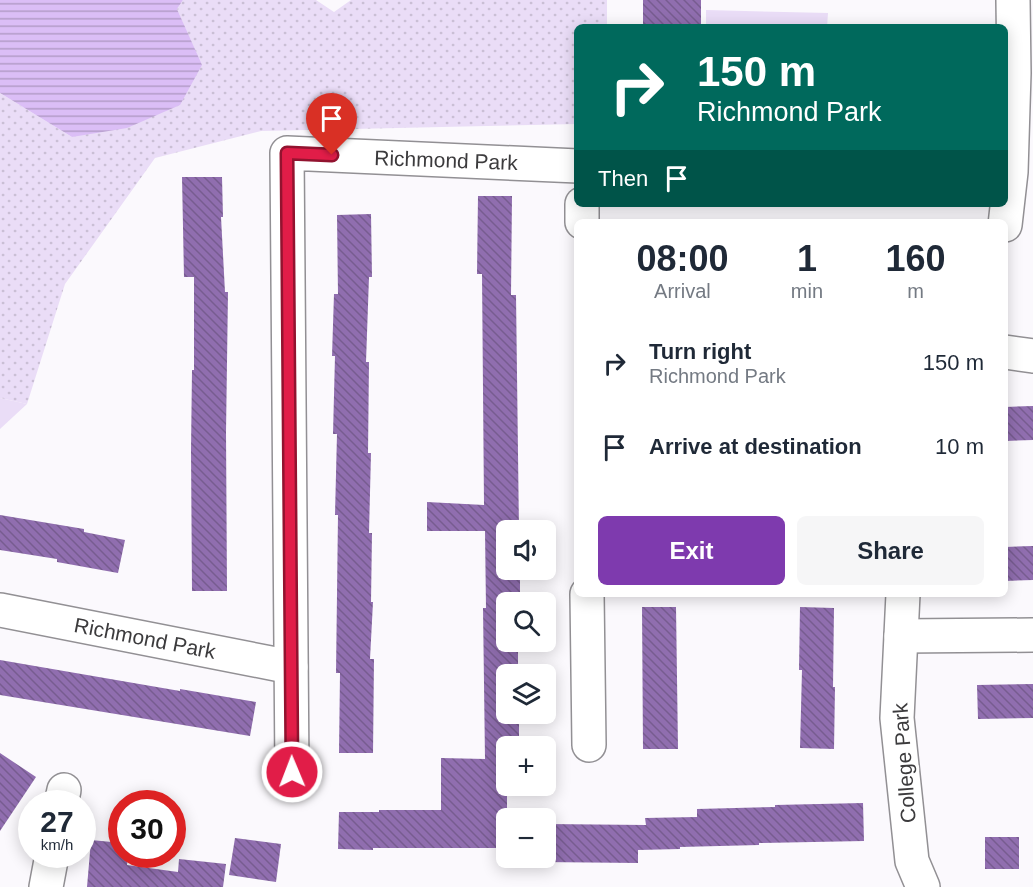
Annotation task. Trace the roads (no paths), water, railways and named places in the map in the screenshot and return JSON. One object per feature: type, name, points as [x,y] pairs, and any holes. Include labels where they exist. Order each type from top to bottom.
[{"type":"street","points":[[1008,172],[1023,72],[1013,0]]},
{"type":"street","name":"Richmond Park","points":[[292,772],[287,153],[574,166]]},
{"type":"street","points":[[1008,352],[1033,356]]},
{"type":"street","points":[[587,597],[589,745]]},
{"type":"street","name":"College Park","points":[[903,597],[897,718],[912,861],[923,887]]},
{"type":"street","name":"Richmond Park","points":[[0,610],[291,667]]},
{"type":"street","points":[[901,636],[1033,635]]},
{"type":"street","points":[[46,887],[50,868]]}]
